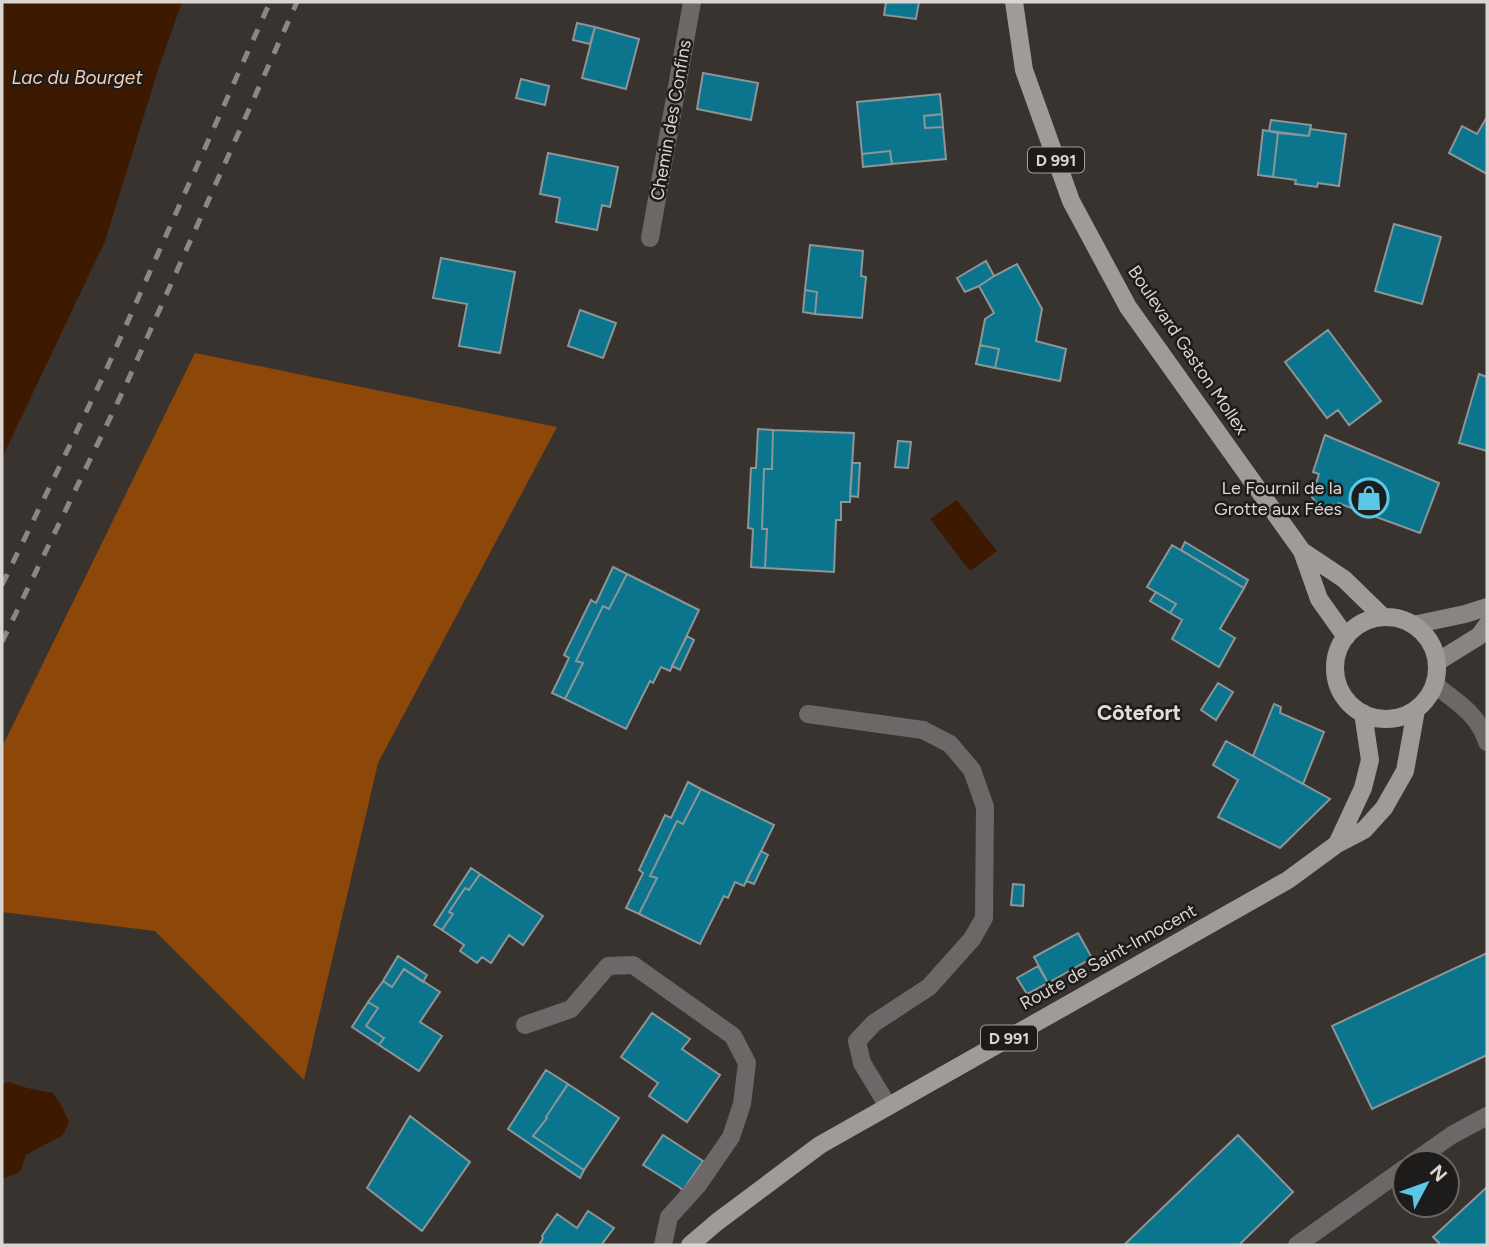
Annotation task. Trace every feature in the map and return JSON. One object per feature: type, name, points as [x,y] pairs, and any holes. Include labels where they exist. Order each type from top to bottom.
[{"type":"main road","name":"Boulevard Gaston Mollex","points":[[1014,2],[1024,71],[1070,201],[1128,307],[1302,551],[1319,598],[1346,637]]},
{"type":"main road","name":"Boulevard Gaston Mollex","points":[[1302,551],[1344,579],[1382,616]]},
{"type":"main road","points":[[1382,616],[1398,618],[1413,625],[1425,634],[1433,647],[1437,662],[1435,685],[1427,699],[1416,710],[1390,719],[1376,718],[1350,705],[1342,693],[1335,665],[1346,637],[1368,620],[1382,616]]},
{"type":"main road","name":"Route de Saint-Innocent","points":[[691,1245],[717,1222],[820,1145],[1288,880],[1337,845],[1364,830],[1384,808],[1405,771],[1416,710]]},
{"type":"main road","name":"Route de Saint-Innocent","points":[[1337,845],[1363,788],[1370,760],[1363,713]]},
{"type":"street","name":"Chemin des Confins","points":[[650,238],[692,2]]},
{"type":"street","points":[[1413,625],[1487,607]]},
{"type":"street","points":[[1437,662],[1479,636],[1487,625]]},
{"type":"street","points":[[1435,685],[1466,709],[1483,728],[1487,742]]},
{"type":"street","points":[[808,714],[923,730],[950,744],[972,770],[985,807],[984,918],[972,939],[929,987],[874,1023],[857,1041],[862,1063],[888,1106]]},
{"type":"street","points":[[525,1025],[571,1009],[608,966],[634,965],[733,1036],[747,1063],[742,1104],[732,1137],[698,1185],[669,1217],[663,1245]]},
{"type":"street","points":[[1432,1149],[1487,1116]]},
{"type":"street","points":[[1297,1245],[1391,1178]]},
{"type":"shaded area","points":[[195,353],[557,427],[378,763],[304,1080],[155,931],[2,912],[2,747]]},
{"type":"water","name":"Lac du Bourget","points":[[2,2],[182,2],[105,241],[2,458]]},
{"type":"water","points":[[957,500],[997,551],[970,571],[930,519]]},
{"type":"water","points":[[9,1082],[53,1093],[69,1122],[63,1135],[26,1155],[20,1172],[2,1179],[2,1085]]},
{"type":"building","points":[[886,2],[919,2],[916,19],[884,15]]},
{"type":"building","points":[[577,23],[595,27],[590,44],[573,40]]},
{"type":"building","points":[[595,27],[639,39],[626,89],[582,78]]},
{"type":"building","points":[[703,73],[758,83],[751,120],[697,109]]},
{"type":"building","points":[[521,79],[549,86],[545,105],[516,98]]},
{"type":"building","points":[[940,94],[942,114],[924,116],[925,128],[943,127],[946,159],[892,164],[890,151],[862,154],[857,102]]},
{"type":"building","points":[[942,114],[943,127],[925,128],[924,116]]},
{"type":"building","points":[[1487,117],[1487,174],[1449,153],[1462,126],[1477,134]]},
{"type":"building","points":[[1271,120],[1311,125],[1309,136],[1269,131]]},
{"type":"building","points":[[1310,129],[1346,134],[1339,186],[1295,184],[1296,180],[1273,177],[1278,133],[1309,136]]},
{"type":"building","points":[[1263,130],[1278,133],[1273,177],[1258,175]]},
{"type":"building","points":[[890,151],[892,164],[863,167],[862,154]]},
{"type":"building","points":[[548,153],[618,167],[610,207],[602,205],[597,230],[556,222],[560,198],[540,194]]},
{"type":"building","points":[[1394,224],[1441,237],[1422,304],[1375,291]]},
{"type":"building","points":[[810,245],[863,251],[861,276],[866,277],[862,318],[815,314],[817,292],[805,290]]},
{"type":"building","points":[[441,258],[515,272],[500,353],[459,346],[467,304],[433,298]]},
{"type":"building","points":[[986,261],[994,276],[965,292],[957,278]]},
{"type":"building","points":[[1017,264],[1042,309],[1036,341],[1066,349],[1060,381],[995,368],[999,349],[980,345],[985,319],[994,313],[979,286]]},
{"type":"building","points":[[805,290],[817,292],[815,314],[803,312]]},
{"type":"building","points":[[580,310],[616,323],[603,358],[568,346]]},
{"type":"building","points":[[1328,330],[1381,401],[1349,425],[1338,410],[1327,418],[1285,362]]},
{"type":"building","points":[[980,345],[999,349],[995,368],[976,364]]},
{"type":"building","points":[[1479,374],[1487,377],[1487,451],[1459,443]]},
{"type":"building","points":[[758,429],[773,430],[772,469],[764,469],[762,529],[767,529],[765,568],[751,567],[753,529],[748,528],[751,468],[756,468]]},
{"type":"building","points":[[773,430],[854,433],[850,502],[841,502],[841,520],[836,520],[834,572],[765,568],[767,529],[762,529],[764,469],[772,469]]},
{"type":"building","points":[[1325,435],[1439,483],[1420,533],[1338,503],[1336,510],[1317,504],[1312,497],[1319,474],[1313,472]]},
{"type":"building","points":[[898,441],[911,442],[908,468],[895,467]]},
{"type":"building","points":[[852,463],[860,463],[858,497],[850,496]]},
{"type":"building","points":[[1185,542],[1248,580],[1244,588],[1181,550]]},
{"type":"building","points":[[1172,545],[1244,588],[1220,629],[1235,638],[1219,667],[1172,639],[1182,620],[1170,613],[1176,604],[1147,587]]},
{"type":"building","points":[[613,567],[627,574],[609,609],[603,606],[576,661],[583,663],[565,699],[552,693],[569,658],[564,655],[591,600],[596,603]]},
{"type":"building","points":[[627,574],[699,610],[670,671],[661,667],[653,683],[650,681],[626,729],[565,699],[583,663],[576,661],[603,606],[609,609]]},
{"type":"building","points":[[1156,592],[1176,604],[1170,613],[1150,601]]},
{"type":"building","points":[[687,636],[694,640],[680,670],[672,666]]},
{"type":"building","points":[[1218,683],[1233,692],[1216,720],[1201,710]]},
{"type":"building","points":[[1274,704],[1281,707],[1280,713],[1324,732],[1303,784],[1253,756]]},
{"type":"building","points":[[1226,741],[1330,799],[1280,848],[1218,817],[1238,780],[1213,765]]},
{"type":"building","points":[[688,782],[701,789],[683,824],[677,821],[650,876],[657,878],[639,914],[626,908],[643,873],[639,870],[665,815],[671,818]]},
{"type":"building","points":[[701,789],[774,825],[744,886],[735,882],[728,898],[724,896],[700,944],[639,914],[657,878],[650,876],[677,821],[683,824]]},
{"type":"building","points":[[761,851],[768,855],[754,884],[746,881]]},
{"type":"building","points":[[471,868],[480,874],[469,890],[465,888],[449,912],[453,914],[442,930],[434,925]]},
{"type":"building","points":[[480,874],[543,916],[523,945],[509,935],[491,963],[482,957],[477,963],[460,951],[464,945],[442,930],[453,914],[449,912],[465,888],[469,890]]},
{"type":"building","points":[[1013,884],[1024,885],[1023,906],[1011,905]]},
{"type":"building","points":[[1078,933],[1092,958],[1048,983],[1034,957]]},
{"type":"building","points":[[1487,953],[1487,1055],[1372,1109],[1332,1026]]},
{"type":"building","points":[[398,956],[427,975],[423,982],[404,969],[392,987],[383,981]]},
{"type":"building","points":[[1038,966],[1048,983],[1027,994],[1017,978]]},
{"type":"building","points":[[404,969],[440,992],[420,1022],[442,1036],[419,1071],[379,1045],[384,1038],[366,1026],[378,1008],[368,1002],[383,981],[392,987]]},
{"type":"building","points":[[368,1002],[378,1008],[366,1026],[384,1038],[379,1045],[352,1027]]},
{"type":"building","points":[[652,1013],[690,1039],[682,1049],[720,1075],[687,1122],[649,1096],[658,1083],[621,1057]]},
{"type":"building","points":[[546,1070],[568,1084],[533,1136],[584,1170],[580,1178],[508,1129]]},
{"type":"building","points":[[568,1084],[619,1118],[584,1170],[533,1136]]},
{"type":"building","points":[[410,1116],[470,1162],[422,1231],[367,1188]]},
{"type":"building","points":[[663,1135],[703,1161],[683,1190],[643,1165]]},
{"type":"building","points":[[1238,1135],[1293,1192],[1239,1245],[1124,1245]]},
{"type":"building","points":[[1487,1187],[1487,1245],[1441,1245],[1433,1237],[1452,1219],[1461,1219],[1461,1211]]},
{"type":"building","points":[[588,1211],[614,1228],[603,1245],[539,1245],[557,1214],[577,1228]]},
{"type":"railway","points":[[2,585],[103,377],[270,2]]},
{"type":"railway","points":[[2,642],[125,387],[297,2]]},
{"type":"place","name":"Le Fournil de la Grotte aux Fées","points":[[1369,498]]},
{"type":"district","name":"Côtefort","points":[[1139,713]]}]
